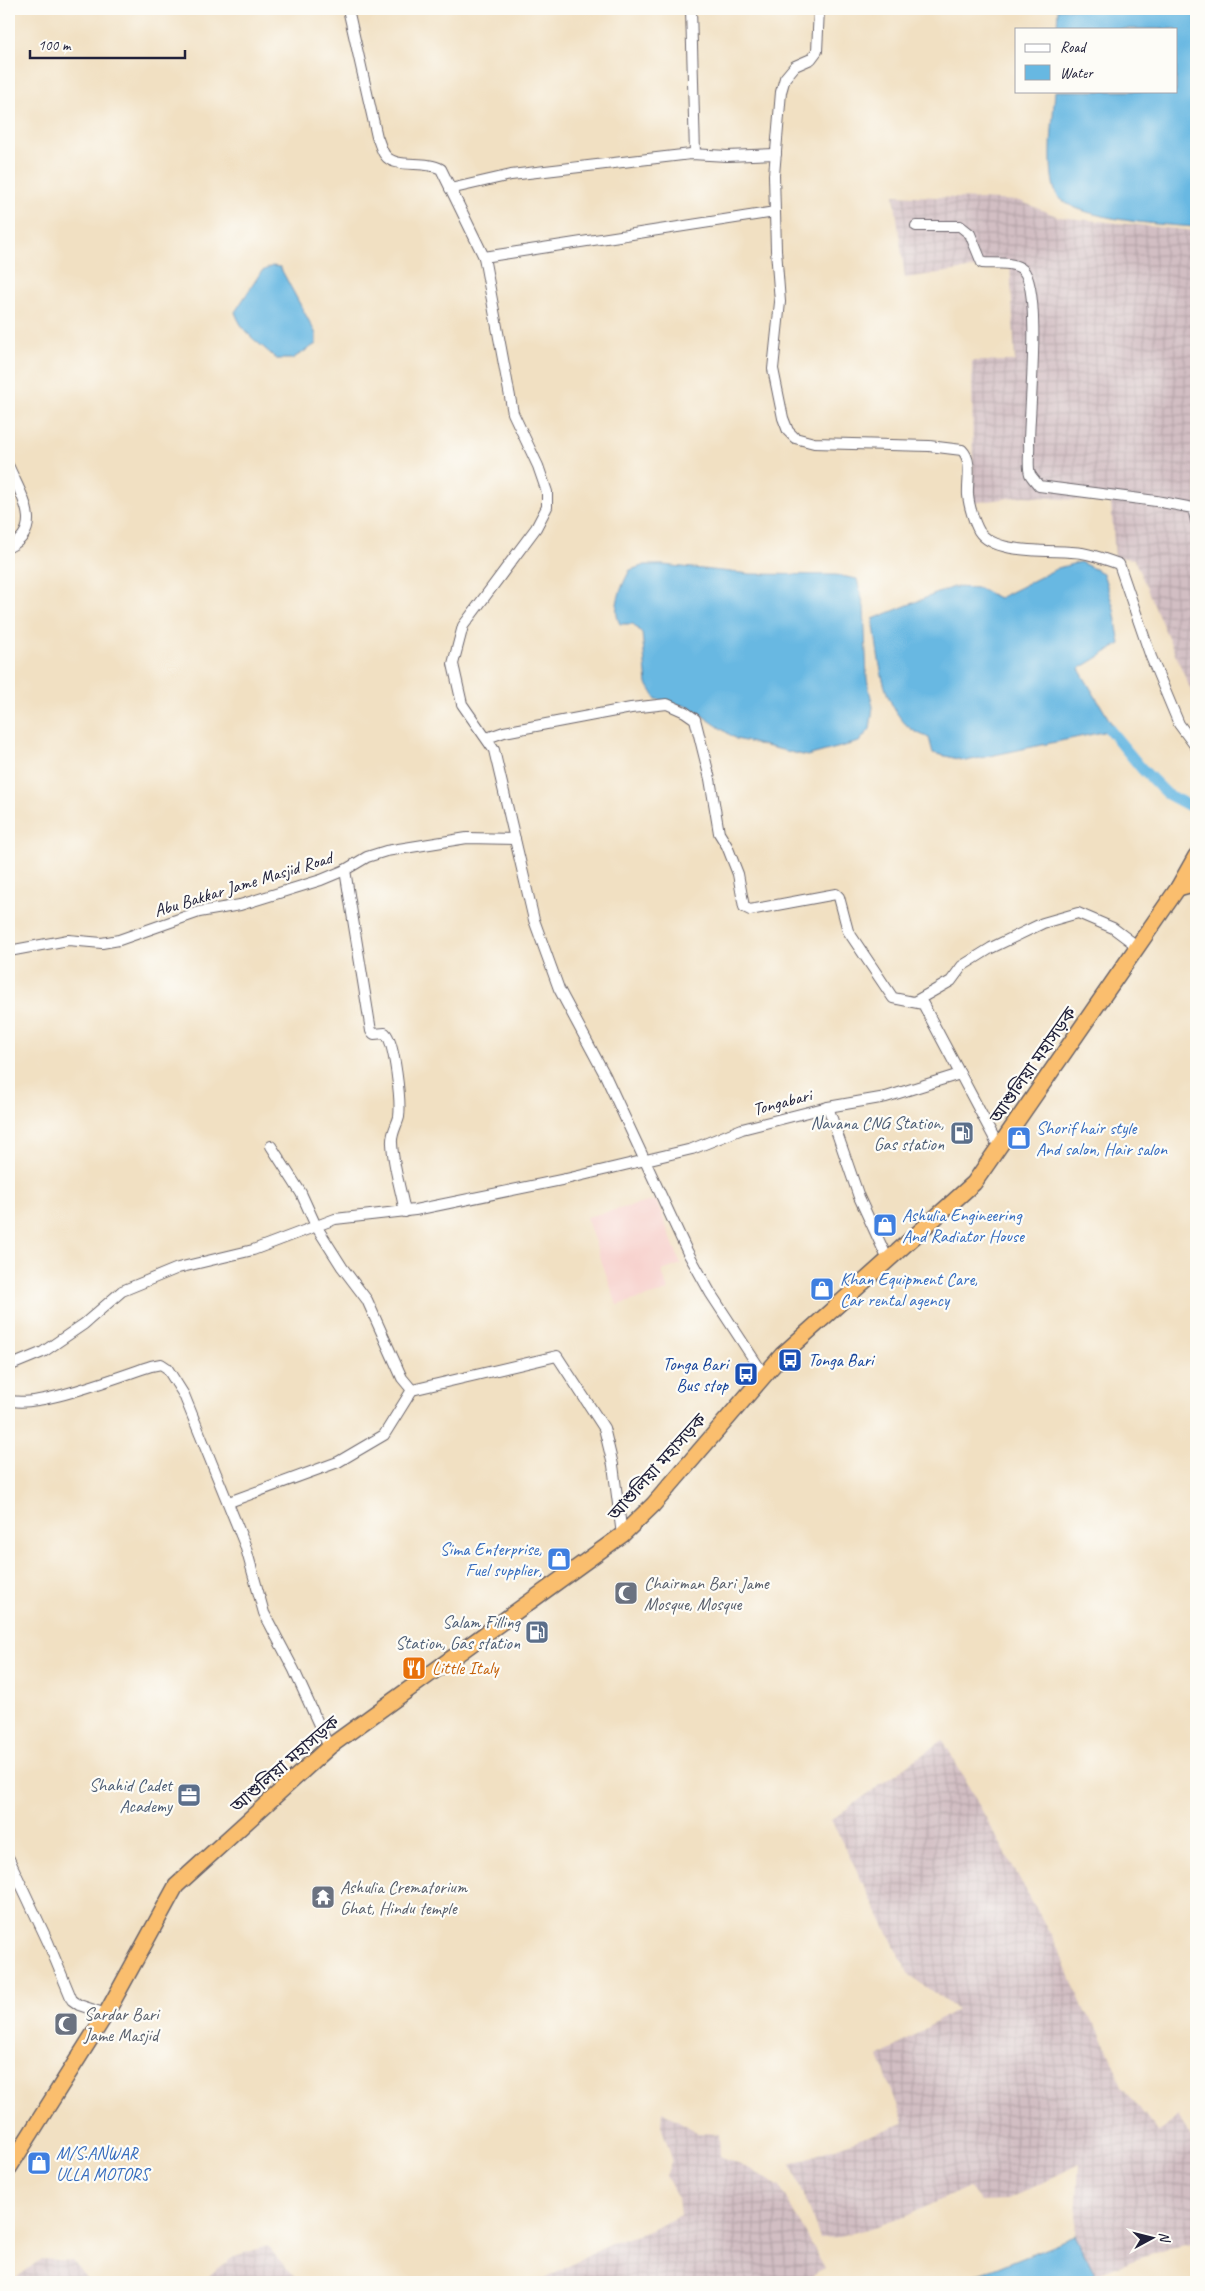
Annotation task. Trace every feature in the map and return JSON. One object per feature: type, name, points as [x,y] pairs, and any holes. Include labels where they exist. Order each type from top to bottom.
[{"type":"highway","name":"আশুলিয়া মহাসড়ক","points":[[9,2168],[106,2014],[176,1886],[329,1747],[622,1535],[654,1505],[782,1355],[974,1184],[1178,888],[1196,856]]},
{"type":"highway","points":[[1178,888],[1196,883]]},
{"type":"street","points":[[348,9],[377,137],[385,156],[395,163],[432,164],[441,169],[484,258],[513,413],[538,466],[547,492],[547,507],[536,528],[463,626],[453,664],[462,704],[494,750],[534,920],[558,989],[605,1075],[686,1251],[711,1294],[764,1375]]},
{"type":"street","points":[[691,9],[695,154]]},
{"type":"street","points":[[819,9],[817,51],[810,59],[795,66],[785,78],[781,92],[776,154],[775,212],[780,302],[773,378],[788,431],[795,438],[814,443],[929,446],[962,450],[966,454],[968,467],[968,496],[977,527],[986,540],[995,545],[1084,553],[1118,564],[1154,666],[1179,724],[1196,747]]},
{"type":"street","points":[[450,189],[511,175],[695,154],[727,156],[776,154]]},
{"type":"street","points":[[484,258],[775,212]]},
{"type":"street","points":[[916,226],[960,226],[970,234],[982,263],[1012,265],[1021,269],[1030,284],[1033,312],[1029,418],[1030,474],[1039,486],[1156,501],[1193,508],[1196,521]]},
{"type":"street","points":[[9,467],[26,507],[29,526],[21,541],[9,547]]},
{"type":"street","points":[[487,738],[504,732],[631,708],[667,704],[686,712],[695,719],[710,778],[719,833],[728,846],[738,874],[744,907],[750,910],[836,894],[839,897],[848,931],[855,945],[893,998],[923,1004],[999,1147]]},
{"type":"street","name":"Abu Bakkar Jame Masjid Road","points":[[9,951],[68,940],[88,943],[119,940],[190,914],[240,904],[287,891],[345,870],[367,857],[423,844],[467,838],[515,839]]},
{"type":"street","points":[[345,870],[370,1031],[374,1034],[384,1033],[388,1036],[393,1061],[399,1098],[399,1117],[392,1141],[405,1212]]},
{"type":"street","points":[[914,1002],[951,981],[962,966],[991,948],[1043,922],[1078,913],[1113,928],[1137,946]]},
{"type":"street","points":[[828,1107],[886,1097],[960,1074]]},
{"type":"street","name":"Tongabari","points":[[9,1366],[43,1352],[84,1324],[122,1291],[178,1268],[253,1250],[334,1219],[405,1212],[566,1179],[692,1149],[742,1129],[828,1107],[873,1231],[888,1260]]},
{"type":"street","points":[[271,1146],[301,1193],[316,1226],[342,1267],[367,1300],[402,1378],[412,1390]]},
{"type":"street","points":[[229,1502],[338,1462],[384,1435],[412,1390],[558,1356],[604,1428],[613,1466],[622,1535]]},
{"type":"street","points":[[9,1400],[21,1403],[70,1392],[161,1364],[167,1368],[184,1395],[229,1502],[245,1545],[264,1613],[294,1670],[329,1747]]},
{"type":"street","points":[[9,1859],[48,1942],[72,2000],[79,2005],[106,2014]]},
{"type":"shaded area","points":[[894,195],[1020,201],[1059,217],[1196,231],[1196,702],[1134,559],[1115,557],[1111,503],[1024,496],[973,503],[972,361],[1015,361],[1010,263],[905,278]]},
{"type":"shaded area","points":[[656,1200],[681,1264],[662,1271],[668,1291],[617,1305],[586,1217]]},
{"type":"shaded area","points":[[943,1740],[1059,1950],[1085,2012],[1102,2035],[1122,2086],[1159,2133],[1178,2116],[1196,2146],[1196,2242],[1169,2247],[1095,2275],[1075,2236],[1079,2164],[1008,2200],[980,2201],[969,2187],[902,2218],[840,2237],[820,2238],[791,2164],[904,2123],[879,2057],[957,2009],[909,1975],[831,1820]]},
{"type":"shaded area","points":[[662,2111],[699,2133],[719,2134],[720,2156],[752,2170],[780,2187],[825,2268],[798,2282],[539,2282],[610,2244],[652,2230],[680,2215],[678,2198],[666,2176],[672,2159],[661,2125]]},
{"type":"shaded area","points":[[267,2246],[299,2282],[200,2282],[235,2256]]},
{"type":"shaded area","points":[[41,2259],[73,2261],[89,2282],[11,2282]]},
{"type":"water","points":[[1058,9],[1196,9],[1196,227],[1119,219],[1077,209],[1063,201],[1055,191],[1051,169],[1055,92],[1178,92],[1178,28],[1057,28]]},
{"type":"water","points":[[272,266],[280,267],[316,334],[316,344],[292,359],[276,359],[247,333],[235,312],[261,272]]},
{"type":"water","points":[[1080,562],[1103,573],[1114,609],[1120,644],[1079,669],[1113,726],[1103,732],[966,761],[933,753],[929,738],[911,729],[901,719],[887,693],[879,663],[873,619],[953,587],[979,588],[999,598],[1058,568]]},
{"type":"water","points":[[645,565],[663,565],[751,574],[836,575],[857,579],[864,607],[867,679],[873,707],[870,729],[859,742],[807,756],[736,739],[690,707],[656,699],[647,684],[642,633],[633,624],[620,624],[617,611],[621,589],[630,570]]},
{"type":"water","points":[[1075,2236],[1099,2282],[953,2282],[993,2269]]},
{"type":"waterway","points":[[1109,729],[1142,769],[1167,794],[1195,809]]},
{"type":"place","name":"Navana CNG Station, Gas station","points":[[962,1133]]},
{"type":"place","name":"Shorif hair style And salon, Hair salon","points":[[1019,1138]]},
{"type":"place","name":"Ashulia Engineering And Radiator House","points":[[885,1225]]},
{"type":"place","name":"Khan Equipment Care, Car rental agency","points":[[822,1289]]},
{"type":"place","name":"Tonga Bari","points":[[790,1360]]},
{"type":"place","name":"Tonga Bari Bus stop","points":[[746,1374]]},
{"type":"place","name":"Sima Enterprise, Fuel supplier,","points":[[559,1559]]},
{"type":"place","name":"Chairman Bari Jame Mosque, Mosque","points":[[626,1593]]},
{"type":"place","name":"Salam Filling Station, Gas station","points":[[537,1632]]},
{"type":"place","name":"Little Italy","points":[[414,1668]]},
{"type":"place","name":"Shahid Cadet Academy","points":[[189,1795]]},
{"type":"place","name":"Ashulia Crematorium Ghat, Hindu temple","points":[[323,1897]]},
{"type":"place","name":"Sardar Bari Jame Masjid","points":[[66,2024]]},
{"type":"place","name":"M/S.ANWAR ULLA MOTORS","points":[[39,2163]]}]
